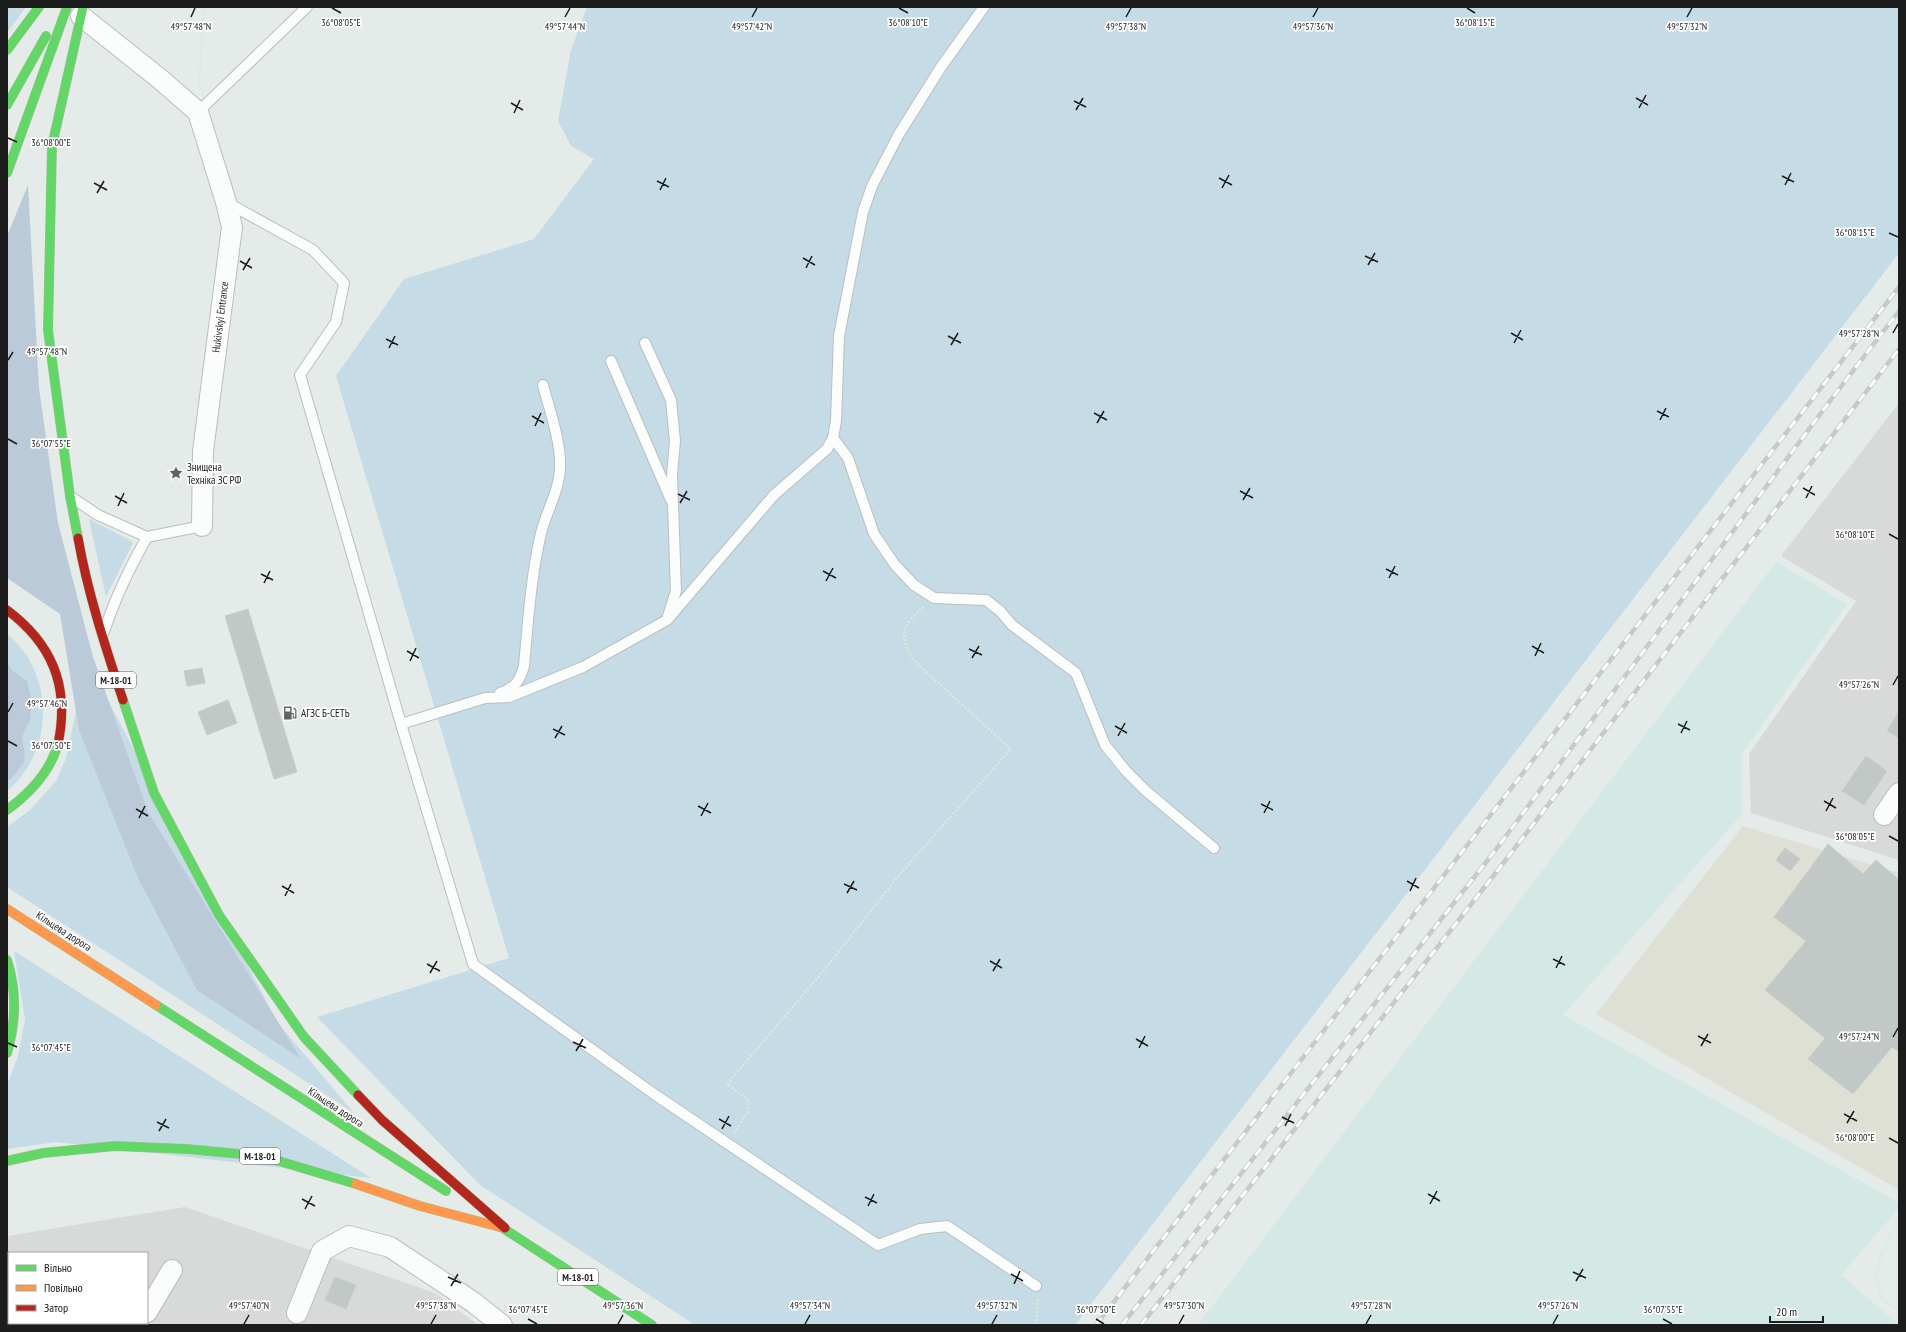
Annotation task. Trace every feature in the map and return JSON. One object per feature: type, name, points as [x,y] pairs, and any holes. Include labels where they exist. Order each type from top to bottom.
[{"type":"highway","points":[[7,50],[39,7]]},
{"type":"highway","points":[[7,105],[62,7]]},
{"type":"highway","points":[[7,173],[77,10]]},
{"type":"highway","name":"М-18-01","points":[[77,10],[52,146],[48,330],[70,496],[84,571],[102,637],[154,793],[219,914],[304,1037],[382,1120],[505,1228]]},
{"type":"highway","points":[[7,610],[20,618],[42,641],[56,669],[63,700],[61,732],[51,762],[32,789],[7,810]]},
{"type":"highway","name":"Кільцева дорога","points":[[7,909],[505,1228],[652,1325]]},
{"type":"highway","points":[[7,960],[11,970],[15,1003],[12,1037],[7,1054]]},
{"type":"highway","name":"М-18-01","points":[[7,1161],[43,1153],[116,1146],[187,1149],[262,1156],[336,1177],[420,1206],[505,1228]]},
{"type":"street","points":[[77,10],[198,112]]},
{"type":"street","name":"Hukivskyi Entrance","points":[[198,112],[226,202],[232,227],[203,451],[202,526]]},
{"type":"street","points":[[1884,815],[1899,793]]},
{"type":"street","points":[[297,1313],[322,1251],[349,1236],[390,1247],[473,1302],[502,1325]]},
{"type":"street","points":[[148,1310],[172,1270]]},
{"type":"lane","points":[[198,112],[307,7]]},
{"type":"lane","points":[[485,698],[509,697],[583,667],[667,620],[769,501],[826,449],[833,438],[836,422],[839,336],[863,212],[872,186],[899,134],[941,67],[984,7]]},
{"type":"lane","points":[[226,202],[313,250],[344,283],[336,322],[300,375],[400,724],[473,964],[654,1094],[878,1245],[920,1229],[947,1226],[1036,1286]]},
{"type":"lane","points":[[645,343],[671,400],[675,441],[672,475],[676,591],[667,620]]},
{"type":"lane","points":[[611,361],[673,505]]},
{"type":"lane","points":[[400,724],[510,690],[521,678],[524,666],[534,572],[541,532],[559,481],[560,464],[556,434],[543,385]]},
{"type":"lane","points":[[833,438],[848,458],[874,534],[895,564],[914,585],[934,598],[986,600],[1000,611],[1012,625],[1076,673],[1105,745],[1126,771],[1146,791],[1214,848]]},
{"type":"lane","points":[[70,496],[98,515],[147,537],[202,526]]},
{"type":"lane","points":[[102,637],[110,611],[147,537]]},
{"type":"path","points":[[198,112],[204,7]]},
{"type":"path","points":[[727,1143],[749,1110],[748,1100],[727,1084],[825,969],[900,874],[1010,749],[913,660],[903,641],[907,622],[934,598]]},
{"type":"path","points":[[1899,1218],[1881,1256],[1876,1276],[1881,1296],[1899,1311]]},
{"type":"path","points":[[1036,1286],[1038,1303],[1036,1325]]},
{"type":"path","points":[[1214,1293],[1262,1325]]},
{"type":"shaded area","points":[[7,7],[26,7],[7,33]]},
{"type":"shaded area","points":[[587,7],[1899,7],[1899,253],[1075,1325],[695,1325],[480,1185],[317,1017],[509,958],[336,376],[404,279],[534,239],[594,159],[571,146],[558,121],[571,50]]},
{"type":"shaded area","points":[[28,185],[39,388],[58,523],[93,657],[148,812],[301,1059],[197,990],[138,878],[79,730],[60,614],[7,578],[7,236]]},
{"type":"shaded area","points":[[1899,403],[1899,860],[1751,813],[1749,754],[1856,601],[1781,556]]},
{"type":"shaded area","points":[[89,519],[133,543],[106,597]]},
{"type":"shaded area","points":[[1776,562],[1847,604],[1741,755],[1742,814],[1563,1015],[1899,1203],[1899,1208],[1841,1275],[1899,1325],[1198,1325]]},
{"type":"shaded area","points":[[7,634],[23,650],[34,669],[41,690],[43,712],[41,734],[34,755],[23,774],[7,791]]},
{"type":"shaded area","points":[[7,662],[13,671],[27,681],[32,703],[30,720],[22,736],[25,757],[23,764],[11,779],[7,780]]},
{"type":"shaded area","points":[[92,670],[278,1023],[354,1113],[7,887],[7,827],[30,810],[56,781],[66,759],[76,711]]},
{"type":"shaded area","points":[[1743,826],[1899,873],[1899,1190],[1596,1014]]},
{"type":"shaded area","points":[[14,951],[371,1178],[56,1142],[7,1149],[7,1085],[18,1056],[25,1019]]},
{"type":"shaded area","points":[[185,1207],[435,1293],[478,1325],[7,1325],[7,1236]]},
{"type":"building","points":[[248,609],[297,772],[274,779],[225,616]]},
{"type":"building","points":[[202,668],[205,683],[187,686],[184,671]]},
{"type":"building","points":[[228,700],[237,723],[207,735],[198,712]]},
{"type":"building","points":[[1899,711],[1899,738],[1887,731]]},
{"type":"building","points":[[1866,756],[1887,771],[1864,805],[1842,791]]},
{"type":"building","points":[[1828,844],[1863,874],[1876,860],[1899,880],[1899,1052],[1892,1047],[1853,1094],[1808,1059],[1825,1038],[1765,990],[1806,941],[1774,917]]},
{"type":"building","points":[[1785,848],[1800,859],[1790,871],[1776,860]]},
{"type":"building","points":[[335,1277],[356,1285],[346,1309],[325,1300]]},
{"type":"building","points":[[76,1324],[106,1324],[105,1325]]},
{"type":"railway","points":[[1096,1325],[1899,287]]},
{"type":"railway","points":[[1122,1325],[1494,852],[1833,397],[1899,311]]},
{"type":"railway","points":[[1141,1325],[1498,870],[1899,349]]},
{"type":"traffic: fast","points":[[7,50],[39,7]]},
{"type":"traffic: fast","points":[[7,173],[67,7]]},
{"type":"traffic: fast","points":[[78,538],[70,496],[48,330],[52,146],[83,7]]},
{"type":"traffic: fast","points":[[7,105],[46,36]]},
{"type":"traffic: fast","points":[[123,700],[154,793],[219,915],[304,1037],[358,1095]]},
{"type":"traffic: fast","points":[[7,810],[32,788],[46,770],[52,760],[59,739]]},
{"type":"traffic: fast","points":[[7,960],[14,995],[14,1018],[7,1053]]},
{"type":"traffic: fast","points":[[156,1005],[446,1191]]},
{"type":"traffic: fast","points":[[7,1161],[43,1153],[115,1146],[187,1149],[262,1156],[356,1184]]},
{"type":"traffic: fast","points":[[492,1221],[652,1325]]},
{"type":"traffic: slow","points":[[7,909],[156,1005]]},
{"type":"traffic: slow","points":[[356,1184],[420,1206],[500,1227]]},
{"type":"traffic: jam","points":[[78,538],[103,640],[123,700]]},
{"type":"traffic: jam","points":[[7,610],[35,636],[53,666],[59,683],[61,700],[59,739]]},
{"type":"traffic: jam","points":[[358,1095],[382,1120],[505,1228]]},
{"type":"place","name":"Знищена Техніка ЗС РФ","points":[[176,473]]},
{"type":"place","name":"АГЗС Б-СЕТЬ","points":[[290,713]]}]
